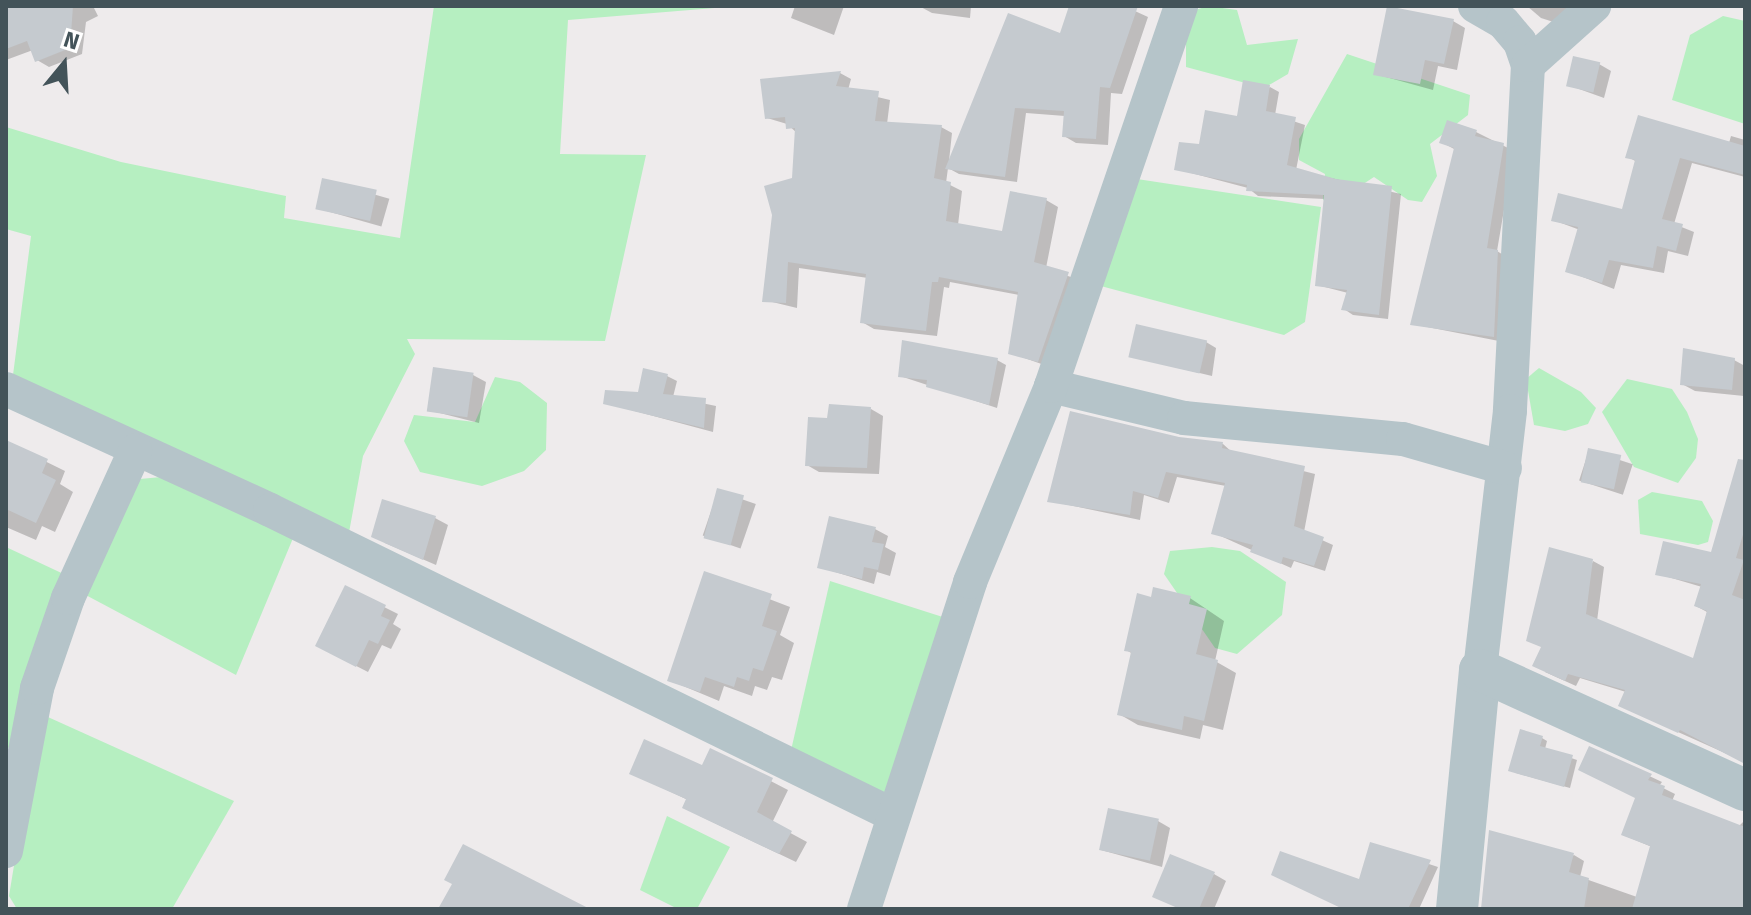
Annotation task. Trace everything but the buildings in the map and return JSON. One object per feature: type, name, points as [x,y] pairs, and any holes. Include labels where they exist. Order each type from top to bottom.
[{"type":"street","points":[[864,909],[891,814],[970,582],[1051,386],[1181,6]]},
{"type":"street","points":[[1457,909],[1480,670],[1505,468],[1528,65],[1520,42],[1503,22],[1475,6]]},
{"type":"street","points":[[1528,65],[1594,6]]},
{"type":"street","points":[[1051,386],[1184,418],[1403,439],[1505,468]]},
{"type":"street","points":[[6,389],[135,451],[270,510],[891,814]]},
{"type":"street","points":[[6,851],[37,688],[68,598],[135,451]]},
{"type":"street","points":[[1480,670],[1745,790]]},
{"type":"green space","points":[[434,6],[739,6],[568,20],[560,154],[646,155],[605,341],[407,339],[415,354],[363,456],[348,538],[13,375],[31,236],[6,229],[6,127],[121,162],[286,196],[284,218],[400,238]]},
{"type":"green space","points":[[1208,6],[1237,10],[1247,45],[1298,39],[1288,74],[1264,88],[1186,67],[1186,13]]},
{"type":"green space","points":[[1723,16],[1745,21],[1745,124],[1672,100],[1690,35]]},
{"type":"green space","points":[[1347,54],[1470,95],[1468,115],[1430,144],[1437,176],[1422,202],[1408,200],[1374,177],[1334,203],[1323,200],[1325,174],[1299,160],[1299,139]]},
{"type":"green space","points":[[1137,179],[1321,207],[1305,322],[1284,335],[1097,285]]},
{"type":"green space","points":[[1539,368],[1581,392],[1596,408],[1588,424],[1565,431],[1534,425],[1526,379]]},
{"type":"green space","points":[[495,377],[520,382],[547,403],[546,450],[524,471],[482,486],[420,472],[404,441],[414,415],[475,422]]},
{"type":"green space","points":[[1627,379],[1672,389],[1687,412],[1698,439],[1696,458],[1678,483],[1634,467],[1602,412]]},
{"type":"green space","points":[[172,476],[296,531],[236,675],[82,593],[140,479]]},
{"type":"green space","points":[[1652,492],[1702,501],[1713,521],[1708,542],[1698,545],[1640,534],[1638,500]]},
{"type":"green space","points":[[6,547],[70,577],[17,753],[6,746]]},
{"type":"green space","points":[[1212,547],[1240,551],[1286,582],[1282,615],[1237,654],[1215,648],[1164,574],[1170,551]]},
{"type":"green space","points":[[830,581],[949,619],[884,804],[789,759]]},
{"type":"green space","points":[[39,713],[234,801],[172,909],[17,909],[9,896]]},
{"type":"green space","points":[[667,816],[730,847],[697,909],[678,909],[640,890]]}]
